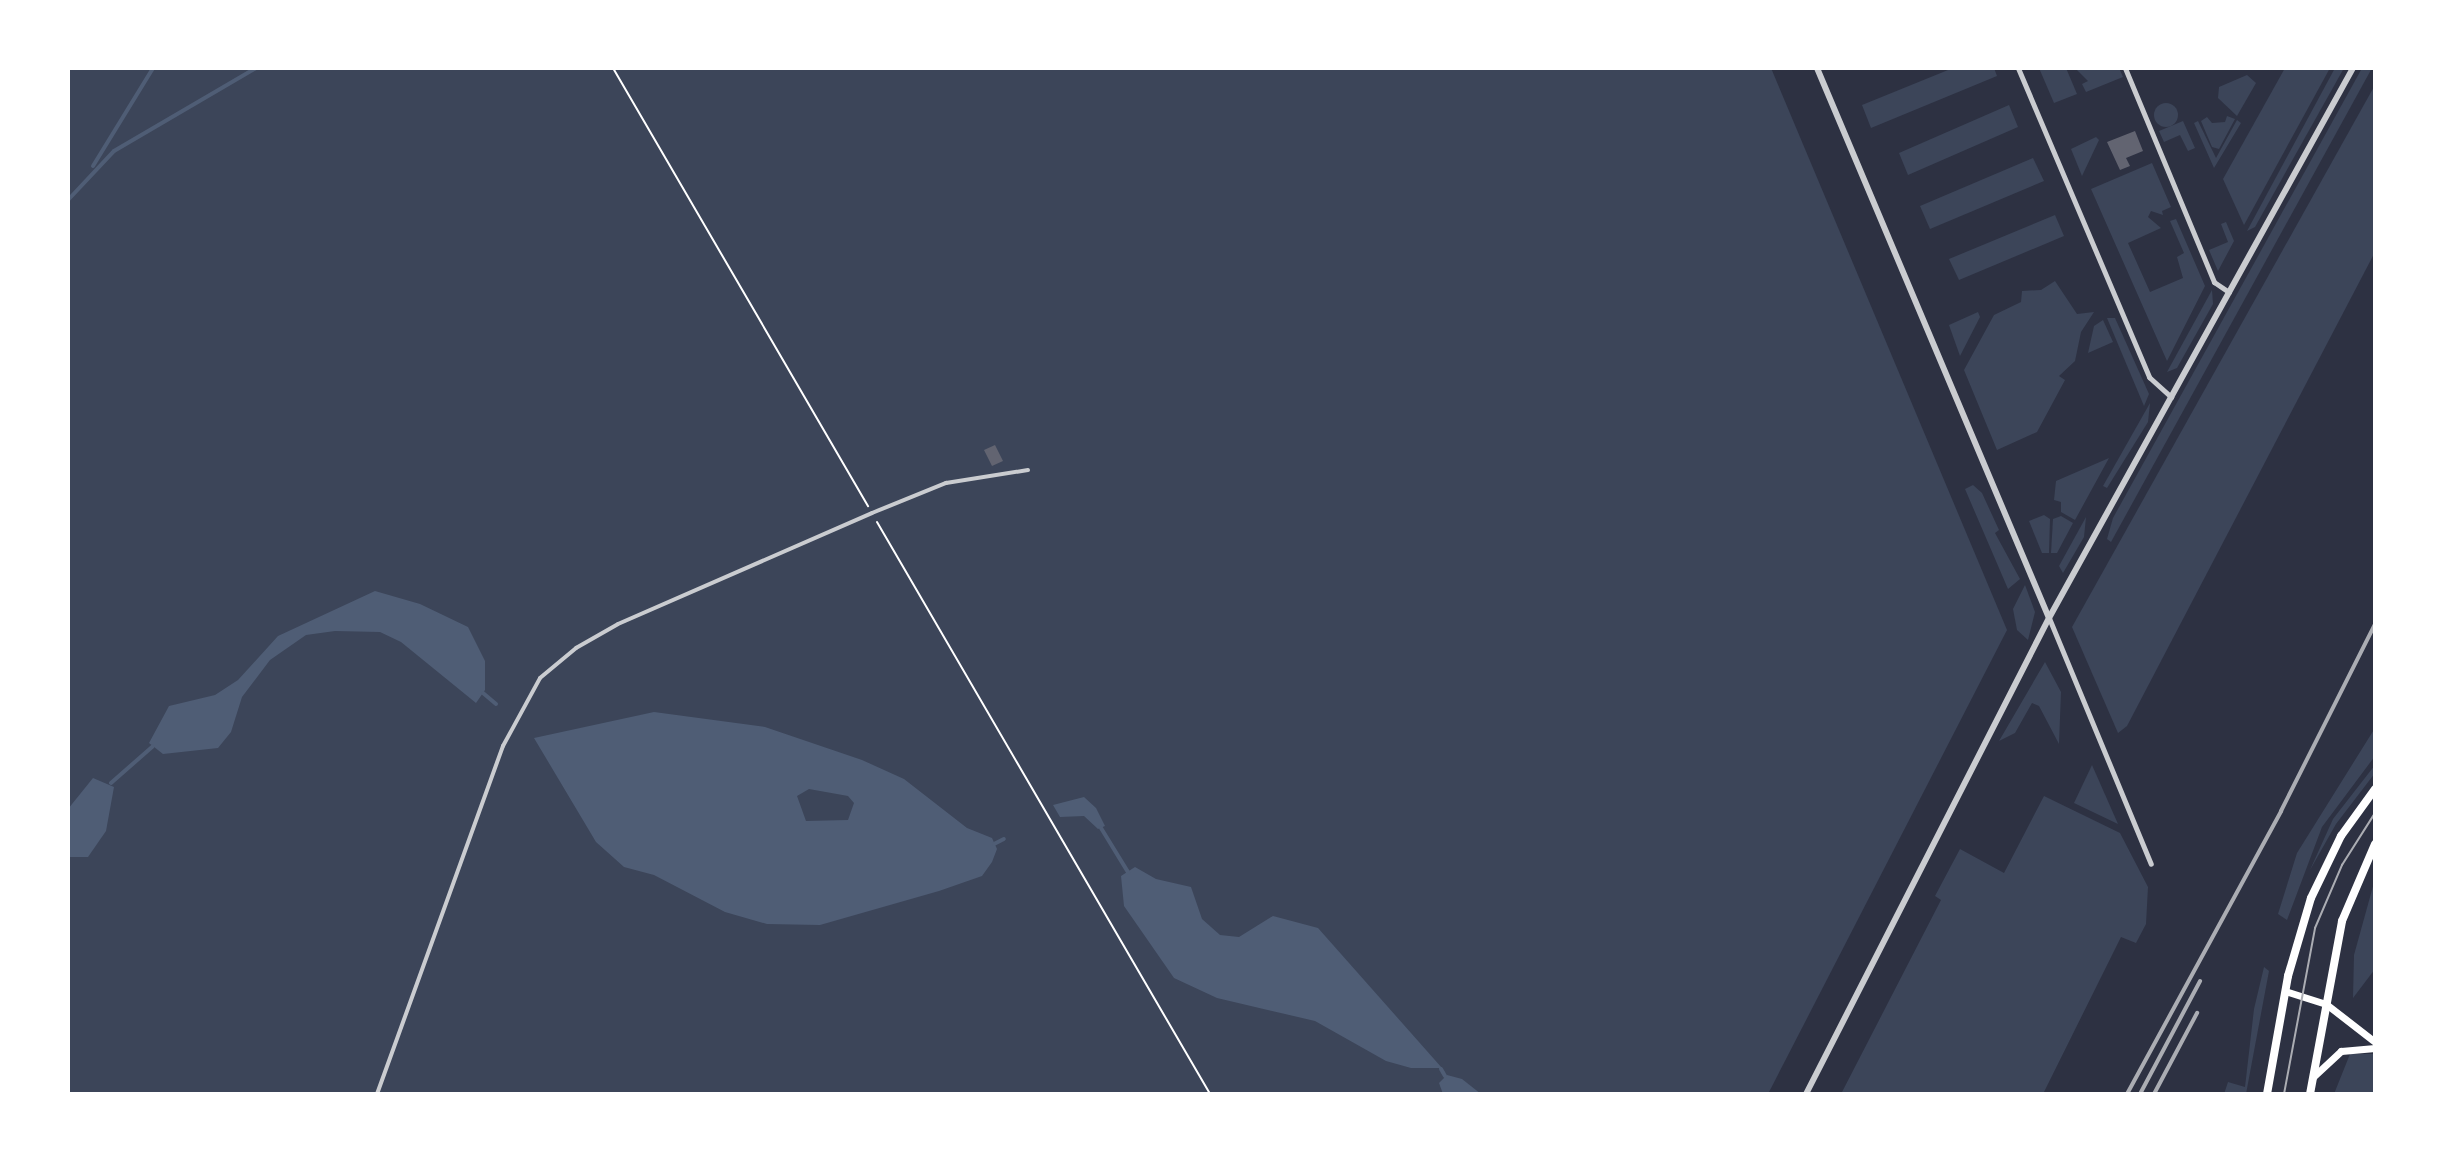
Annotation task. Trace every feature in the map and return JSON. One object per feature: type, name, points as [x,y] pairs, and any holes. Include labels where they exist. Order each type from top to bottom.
[{"type":"main road","points":[[2267,1094],[2285,991],[2320,876],[2375,789]]},
{"type":"main road","points":[[2310,1094],[2345,908],[2375,844]]},
{"type":"main road","points":[[2285,991],[2326,1004],[2375,1042]]},
{"type":"main road","points":[[2313,1077],[2345,1049],[2375,1048]]},
{"type":"street","points":[[1817,68],[2151,864]]},
{"type":"street","points":[[2018,68],[2149,377],[2171,397]]},
{"type":"street","points":[[2125,68],[2214,282],[2229,292]]},
{"type":"street","points":[[1806,1094],[2049,618],[2353,68]]},
{"type":"street","points":[[377,1094],[503,746],[540,678],[576,648],[618,624],[872,513],[946,483],[1028,470]]},
{"type":"path","points":[[613,68],[1210,1094]]},
{"type":"shaded area","points":[[68,68],[1771,68],[2007,630],[1768,1094],[68,1094]]},
{"type":"shaded area","points":[[1953,68],[1994,68],[1997,76],[1871,128],[1862,105]]},
{"type":"shaded area","points":[[2039,68],[2066,68],[2077,94],[2054,103]]},
{"type":"shaded area","points":[[2075,68],[2119,68],[2123,77],[2086,92],[2082,84],[2088,81]]},
{"type":"shaded area","points":[[2285,68],[2330,68],[2244,225],[2223,179]]},
{"type":"shaded area","points":[[2335,68],[2344,68],[2255,227],[2247,231]]},
{"type":"shaded area","points":[[2372,68],[2111,542],[2107,539],[2113,518],[2361,70]]},
{"type":"shaded area","points":[[2247,75],[2256,83],[2237,116],[2218,98],[2219,87]]},
{"type":"shaded area","points":[[2375,85],[2375,252],[2127,726],[2118,733],[2072,627]]},
{"type":"shaded area","points":[[2166,103],[2175,106],[2178,115],[2175,124],[2166,127],[2157,124],[2154,115],[2157,106]]},
{"type":"shaded area","points":[[2009,105],[2018,127],[1908,175],[1899,153]]},
{"type":"shaded area","points":[[2227,116],[2235,119],[2219,149],[2212,147],[2201,121],[2207,117],[2212,123],[2225,122]]},
{"type":"shaded area","points":[[2237,120],[2241,123],[2214,168],[2194,123],[2198,121],[2216,158]]},
{"type":"shaded area","points":[[2183,121],[2195,148],[2188,151],[2180,135],[2164,142],[2159,131]]},
{"type":"shaded area","points":[[2096,137],[2099,140],[2082,176],[2071,149]]},
{"type":"shaded area","points":[[2033,158],[2044,181],[1930,229],[1920,206]]},
{"type":"shaded area","points":[[2152,163],[2171,207],[2162,211],[2163,215],[2151,211],[2148,217],[2161,228],[2128,243],[2150,292],[2183,278],[2177,257],[2184,253],[2170,221],[2176,219],[2205,286],[2167,361],[2091,189]]},
{"type":"shaded area","points":[[2055,215],[2064,236],[1959,280],[1949,259]]},
{"type":"shaded area","points":[[2226,222],[2234,241],[2218,271],[2209,250],[2228,242],[2221,224]]},
{"type":"shaded area","points":[[2055,281],[2077,314],[2094,312],[2081,332],[2075,361],[2059,376],[2065,380],[2037,432],[1997,450],[1964,370],[1994,315],[2021,302],[2022,291],[2041,290]]},
{"type":"shaded area","points":[[2212,290],[2213,304],[2177,368],[2167,372]]},
{"type":"shaded area","points":[[1978,312],[1980,317],[1960,356],[1949,325]]},
{"type":"shaded area","points":[[2107,318],[2115,318],[2149,394],[2144,406]]},
{"type":"shaded area","points":[[2103,320],[2113,342],[2088,353],[2094,326]]},
{"type":"shaded area","points":[[2150,403],[2148,422],[2107,488],[2103,486]]},
{"type":"shaded area","points":[[2109,458],[2075,520],[2061,512],[2061,502],[2054,500],[2056,481]]},
{"type":"shaded area","points":[[1973,485],[1982,493],[1999,530],[1995,533],[2020,579],[2008,589],[1965,489]]},
{"type":"shaded area","points":[[2044,515],[2050,519],[2049,553],[2042,553],[2029,521]]},
{"type":"shaded area","points":[[2061,516],[2073,523],[2057,553],[2051,553],[2053,519]]},
{"type":"shaded area","points":[[2086,517],[2084,537],[2063,573],[2059,566]]},
{"type":"shaded area","points":[[2025,585],[2035,612],[2028,640],[2017,630],[2013,609]]},
{"type":"shaded area","points":[[375,591],[420,604],[468,627],[485,661],[485,690],[476,703],[401,642],[380,632],[335,631],[306,635],[270,660],[242,697],[231,732],[218,748],[163,754],[149,743],[169,706],[215,695],[238,680],[278,636]]},
{"type":"shaded area","points":[[2045,662],[2061,692],[2059,744],[2039,706],[2032,703],[2015,733],[1999,741]]},
{"type":"shaded area","points":[[654,712],[765,727],[862,760],[904,779],[967,828],[992,838],[997,849],[982,876],[939,891],[820,925],[767,924],[725,912],[654,875],[624,867],[596,842],[534,738]],"holes":[[[809,789],[848,796],[854,803],[848,820],[806,821],[797,796]]]},
{"type":"shaded area","points":[[2375,728],[2375,756],[2322,827],[2287,920],[2278,914],[2297,853]]},
{"type":"shaded area","points":[[2092,765],[2118,824],[2074,803]]},
{"type":"shaded area","points":[[2375,765],[2375,773],[2336,824],[2310,870],[2333,819]]},
{"type":"shaded area","points":[[93,778],[114,787],[106,831],[88,857],[68,857],[68,809]]},
{"type":"shaded area","points":[[2044,796],[2120,833],[2148,887],[2146,924],[2136,943],[2121,937],[2043,1094],[1841,1094],[1941,900],[1935,896],[1960,849],[2004,873]]},
{"type":"shaded area","points":[[1084,797],[1096,808],[1105,826],[1098,829],[1084,816],[1060,817],[1053,805]]},
{"type":"shaded area","points":[[1135,867],[1156,879],[1191,887],[1202,919],[1220,935],[1239,937],[1273,916],[1318,928],[1442,1068],[1411,1068],[1386,1061],[1315,1021],[1217,998],[1174,978],[1124,906],[1121,876]]},
{"type":"shaded area","points":[[2375,879],[2375,969],[2353,998],[2354,955]]},
{"type":"shaded area","points":[[2264,967],[2269,971],[2246,1094],[2224,1094],[2228,1082],[2245,1087],[2254,1009]]},
{"type":"shaded area","points":[[2350,1054],[2375,1054],[2375,1094],[2334,1094]]},
{"type":"shaded area","points":[[1447,1075],[1462,1079],[1481,1094],[1443,1094],[1439,1083]]},
{"type":"building","points":[[2135,131],[2143,151],[2126,158],[2130,166],[2120,170],[2107,142]]},
{"type":"building","points":[[995,445],[1003,461],[992,466],[984,450]]},
{"type":"waterway","points":[[93,166],[153,68]]},
{"type":"waterway","points":[[68,200],[114,151],[256,68]]},
{"type":"waterway","points":[[483,693],[496,704]]},
{"type":"waterway","points":[[111,783],[152,747]]},
{"type":"waterway","points":[[1101,828],[1128,872]]},
{"type":"waterway","points":[[994,844],[1004,839]]},
{"type":"waterway","points":[[1441,1069],[1445,1076]]},
{"type":"tram line","points":[[2284,1094],[2315,928],[2342,865],[2375,813]]},
{"type":"railway","points":[[2127,1094],[2281,811],[2375,624]]},
{"type":"railway","points":[[2140,1094],[2200,981]]},
{"type":"railway","points":[[2154,1094],[2197,1013]]}]
